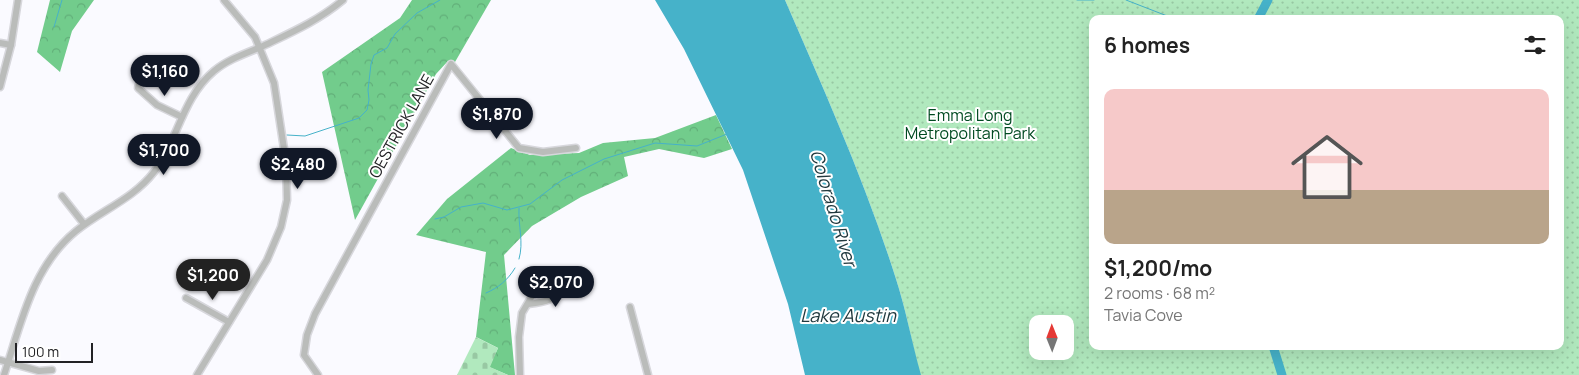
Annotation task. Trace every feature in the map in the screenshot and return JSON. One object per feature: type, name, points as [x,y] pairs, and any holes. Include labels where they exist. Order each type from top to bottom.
[{"type":"street","points":[[0,87],[11,45],[18,0]]},
{"type":"street","points":[[197,375],[273,250],[282,225],[287,200],[287,173],[277,96],[260,47],[249,28],[224,0]]},
{"type":"street","points":[[4,375],[38,278],[63,243],[84,224],[124,200],[146,180],[164,156],[198,88],[214,71],[233,58],[318,19],[343,0]]},
{"type":"street","points":[[0,43],[11,45]]},
{"type":"street","name":"OESTRICK LANE","points":[[318,375],[304,355],[307,335],[315,314],[452,64],[519,148],[543,152],[576,148]]},
{"type":"street","points":[[140,80],[138,88],[145,96],[157,105],[182,117]]},
{"type":"street","points":[[62,196],[84,224]]},
{"type":"street","points":[[528,304],[545,302],[558,295],[563,283]]},
{"type":"street","points":[[520,375],[519,337],[522,314],[535,291]]},
{"type":"street","points":[[186,298],[229,322]]},
{"type":"street","points":[[630,307],[648,375]]},
{"type":"street","points":[[0,360],[39,371],[52,370]]},
{"type":"green space","points":[[50,0],[94,0],[72,31],[60,72],[37,52]]},
{"type":"green space","points":[[412,0],[491,0],[455,62],[448,61],[436,74],[355,220],[322,72],[400,18]]},
{"type":"green space","name":"Emma Long Metropolitan Park","points":[[785,0],[1579,0],[1579,375],[920,375],[903,303],[872,208]]},
{"type":"green space","points":[[716,115],[732,149],[704,158],[659,149],[624,157],[628,176],[581,197],[532,226],[504,255],[515,375],[508,375],[489,367],[498,348],[476,337],[486,252],[416,235],[447,199],[511,148],[530,155],[579,153],[603,143],[655,138]]},
{"type":"green space","points":[[476,337],[498,348],[490,367],[508,375],[457,375]]},
{"type":"water","name":"Lake Austin","points":[[655,0],[785,0],[872,208],[900,291],[921,375],[805,375],[788,304],[743,170],[684,49]]},
{"type":"waterway","points":[[54,27],[62,0]]},
{"type":"waterway","points":[[287,135],[305,136],[359,118],[367,110],[371,64],[374,55],[387,48],[395,34],[417,13],[440,0]]},
{"type":"waterway","points":[[1077,0],[1094,0]]},
{"type":"waterway","points":[[1126,0],[1165,15]]},
{"type":"waterway","points":[[1260,15],[1268,0]]},
{"type":"waterway","points":[[435,219],[444,217],[461,207],[483,203],[507,210],[530,204],[562,180],[604,159],[655,143],[697,146],[727,134]]},
{"type":"waterway","points":[[519,208],[521,246],[519,259]]},
{"type":"waterway","points":[[486,293],[502,283],[515,268]]},
{"type":"waterway","points":[[1274,350],[1282,375]]},
{"type":"water label","name":"Colorado River","points":[[834,208]]}]
